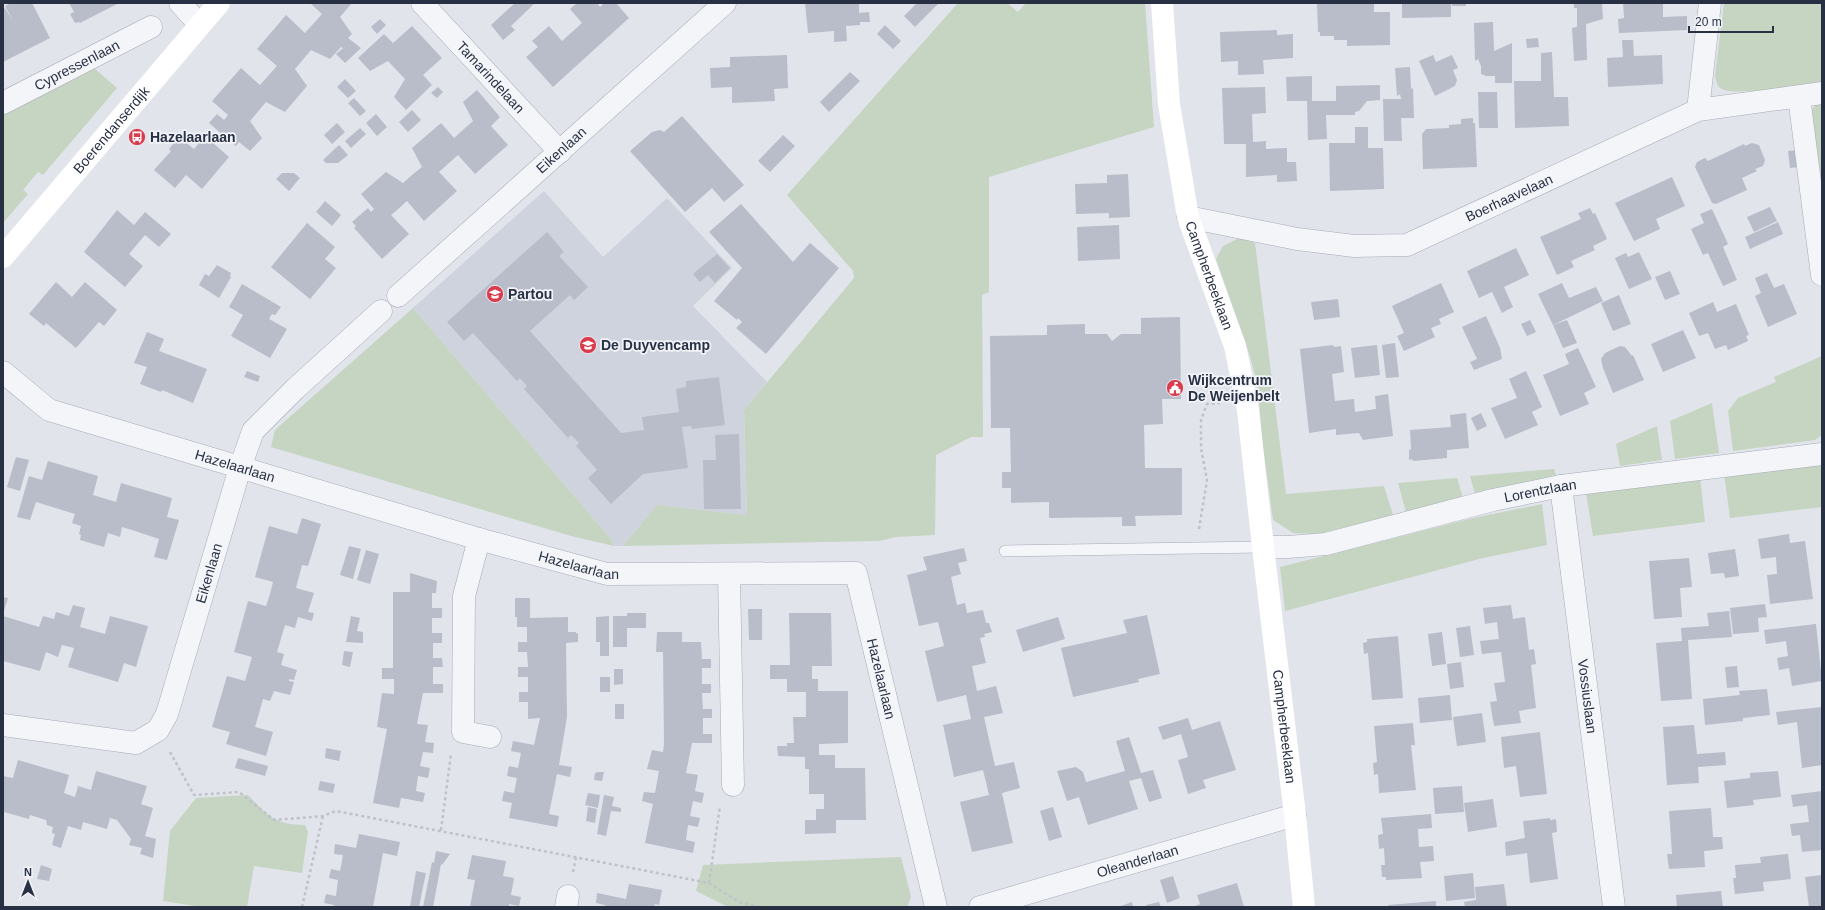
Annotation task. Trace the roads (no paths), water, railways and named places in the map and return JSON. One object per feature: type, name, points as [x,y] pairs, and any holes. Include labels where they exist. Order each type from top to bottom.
[{"type":"street","points":[[180,3],[199,24]]},
{"type":"street","name":"Boerendanserdijk","points":[[3,257],[199,24],[219,3]]},
{"type":"street","name":"Tamarindelaan","points":[[422,3],[560,152]]},
{"type":"street","name":"Eikenlaan","points":[[398,296],[725,3]]},
{"type":"street","name":"Campherbeeklaan","points":[[1162,3],[1169,104],[1188,217],[1235,346],[1247,401],[1295,815],[1304,907]]},
{"type":"street","points":[[1698,110],[1710,3]]},
{"type":"street","name":"Cypressenlaan","points":[[3,103],[151,27]]},
{"type":"street","name":"Boerhaavelaan","points":[[1188,217],[1297,239],[1354,246],[1406,245],[1698,110],[1822,93]]},
{"type":"street","points":[[1799,97],[1822,275]]},
{"type":"street","name":"Eikenlaan","points":[[3,726],[136,743],[158,730],[167,714],[240,468],[253,431],[295,389],[381,311]]},
{"type":"street","name":"Hazelaarlaan","points":[[3,372],[49,410],[478,539],[607,574],[856,573],[936,907]]},
{"type":"street","name":"Lorentzlaan","points":[[1263,547],[1326,544],[1493,500],[1561,486],[1822,454]]},
{"type":"street","name":"Vossiuslaan","points":[[1561,486],[1614,907]]},
{"type":"street","points":[[478,539],[464,596],[463,732],[490,737]]},
{"type":"street","points":[[729,574],[733,785]]},
{"type":"street","name":"Oleanderlaan","points":[[980,907],[1295,815]]},
{"type":"lane","points":[[1005,551],[1263,547]]},
{"type":"place","name":"Hazelaarlaan","points":[[137,137]]},
{"type":"place","name":"Partou","points":[[495,294]]},
{"type":"place","name":"De Duyvencamp","points":[[588,345]]},
{"type":"place","name":"Wijkcentrum De Weijenbelt","points":[[1175,388]]}]
